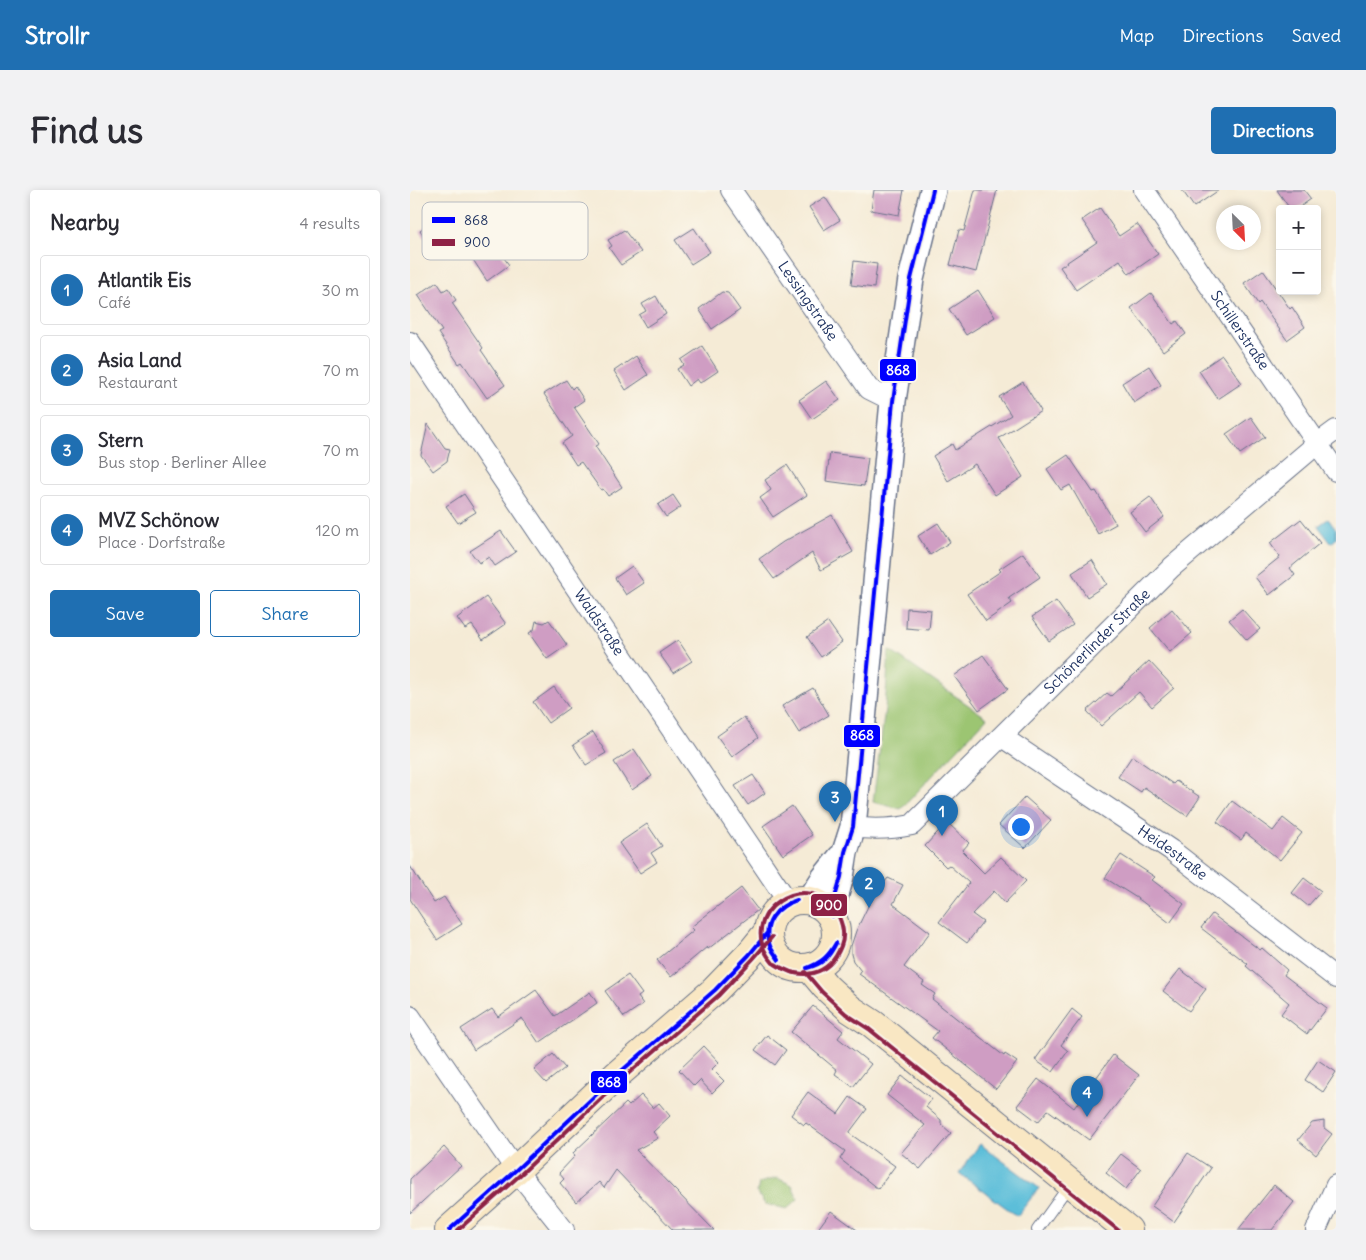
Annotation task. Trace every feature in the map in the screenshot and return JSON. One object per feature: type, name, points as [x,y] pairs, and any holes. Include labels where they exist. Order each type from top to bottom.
[{"type":"main road","points":[[715,990],[766,964],[798,966],[819,964],[826,958],[836,942],[836,924],[810,906],[781,907],[774,914],[769,923],[767,933],[768,942],[778,959],[798,966],[826,986],[850,1009],[873,1024],[1128,1230]]},
{"type":"main road","points":[[449,1230],[618,1074],[715,990],[749,955],[767,933]]},
{"type":"main road","points":[[832,951],[834,964],[840,977],[873,1024]]},
{"type":"street","name":"Lessingstraße","points":[[731,190],[869,389],[894,401]]},
{"type":"street","points":[[810,906],[833,904],[853,826],[894,401],[911,279],[933,190]]},
{"type":"street","name":"Schillerstraße","points":[[1144,190],[1336,471]]},
{"type":"street","name":"Waldstraße","points":[[410,342],[810,906]]},
{"type":"street","name":"Schönerlinder Straße","points":[[853,826],[866,829],[893,829],[912,825],[1172,567],[1336,430]]},
{"type":"street","name":"Heidestraße","points":[[1002,737],[1171,850],[1336,978]]},
{"type":"street","points":[[410,1016],[516,1170],[564,1230]]},
{"type":"street","points":[[1316,1230],[1336,1185]]},
{"type":"lane","points":[[1037,1230],[1071,1183]]},
{"type":"green space","points":[[889,650],[987,718],[901,809],[873,802],[885,709]]},
{"type":"green space","points":[[777,1178],[792,1185],[798,1199],[787,1209],[765,1204],[757,1193],[759,1183]]},
{"type":"water","points":[[1328,519],[1336,529],[1336,539],[1331,543],[1318,526]]},
{"type":"water","points":[[980,1144],[1039,1188],[1017,1216],[959,1173]]},
{"type":"building","points":[[874,190],[904,190],[899,215],[871,210]]},
{"type":"building","points":[[975,190],[997,190],[976,272],[950,265],[959,230],[964,231]]},
{"type":"building","points":[[1182,190],[1219,190],[1194,207]]},
{"type":"building","points":[[1277,190],[1304,190],[1311,199],[1303,205],[1287,205]]},
{"type":"building","points":[[825,197],[840,220],[824,230],[809,207]]},
{"type":"building","points":[[1100,208],[1119,236],[1137,224],[1158,254],[1129,274],[1120,260],[1076,290],[1060,267],[1097,242],[1082,220]]},
{"type":"building","points":[[694,228],[710,252],[691,264],[675,240]]},
{"type":"building","points":[[624,230],[641,252],[621,265],[609,248],[612,246],[608,240]]},
{"type":"building","points":[[473,260],[506,260],[509,265],[487,281]]},
{"type":"building","points":[[854,261],[877,264],[874,288],[851,285]]},
{"type":"building","points":[[1263,270],[1276,289],[1276,295],[1280,295],[1290,309],[1292,307],[1305,327],[1287,340],[1244,283]]},
{"type":"building","points":[[437,282],[443,291],[448,288],[456,300],[452,303],[483,348],[481,350],[505,385],[487,398],[462,362],[459,364],[438,333],[442,331],[418,295]]},
{"type":"building","points":[[978,290],[995,317],[966,335],[949,309]]},
{"type":"building","points":[[722,292],[728,293],[740,310],[712,329],[699,309]]},
{"type":"building","points":[[1151,293],[1173,324],[1177,321],[1186,334],[1163,351],[1131,308]]},
{"type":"building","points":[[656,296],[666,314],[646,327],[639,315],[646,311],[642,304]]},
{"type":"building","points":[[702,346],[718,371],[700,383],[697,379],[688,386],[677,369],[684,365],[681,360]]},
{"type":"building","points":[[1222,355],[1242,383],[1218,399],[1199,371]]},
{"type":"building","points":[[636,356],[648,375],[626,390],[614,371]]},
{"type":"building","points":[[1149,366],[1161,385],[1134,403],[1122,383]]},
{"type":"building","points":[[566,380],[572,389],[575,386],[584,400],[574,407],[599,444],[595,446],[622,487],[608,496],[603,489],[601,490],[581,462],[576,465],[562,443],[572,436],[544,394]]},
{"type":"building","points":[[826,381],[840,400],[812,419],[799,400]]},
{"type":"building","points":[[1023,382],[1041,411],[999,438],[1023,477],[995,495],[975,464],[948,481],[933,456],[952,444],[955,450],[1011,415],[999,397]]},
{"type":"building","points":[[1251,417],[1265,437],[1240,454],[1226,434]]},
{"type":"building","points":[[428,424],[445,448],[450,449],[447,461],[433,471],[421,455]]},
{"type":"building","points":[[830,453],[868,458],[864,486],[826,481]]},
{"type":"building","points":[[1068,455],[1093,492],[1096,491],[1116,524],[1098,534],[1070,485],[1061,490],[1047,469]]},
{"type":"building","points":[[787,465],[807,495],[773,517],[760,498],[771,490],[765,480]]},
{"type":"building","points":[[464,494],[476,512],[458,523],[446,506]]},
{"type":"building","points":[[673,495],[681,507],[666,517],[658,505]]},
{"type":"building","points":[[1150,497],[1164,517],[1145,532],[1130,512]]},
{"type":"building","points":[[832,515],[853,552],[821,570],[812,553],[774,579],[759,559],[783,542]]},
{"type":"building","points":[[1301,519],[1320,543],[1290,568],[1295,575],[1269,595],[1255,577],[1280,557],[1270,543]]},
{"type":"building","points":[[938,523],[950,542],[930,555],[918,536]]},
{"type":"building","points":[[501,531],[516,552],[495,566],[489,557],[479,563],[470,551]]},
{"type":"building","points":[[1023,553],[1040,577],[1009,598],[1012,603],[986,621],[967,594],[1001,571],[999,569]]},
{"type":"building","points":[[1092,560],[1107,584],[1087,597],[1072,573]]},
{"type":"building","points":[[632,566],[644,583],[626,595],[615,578]]},
{"type":"building","points":[[486,597],[506,624],[483,640],[472,625],[465,629],[457,618]]},
{"type":"building","points":[[1056,601],[1073,625],[1049,641],[1032,617]]},
{"type":"building","points":[[907,608],[931,610],[929,630],[906,628]]},
{"type":"building","points":[[1172,609],[1192,633],[1170,652],[1150,628]]},
{"type":"building","points":[[1242,609],[1260,629],[1247,640],[1229,620]]},
{"type":"building","points":[[549,620],[567,645],[547,659],[529,633],[534,630],[536,621],[544,623]]},
{"type":"building","points":[[828,622],[842,642],[821,657],[807,637]]},
{"type":"building","points":[[678,640],[692,661],[673,673],[659,653]]},
{"type":"building","points":[[983,655],[1008,689],[979,710],[954,676]]},
{"type":"building","points":[[1149,661],[1174,688],[1152,707],[1139,692],[1101,726],[1087,711],[1107,693],[1111,696]]},
{"type":"building","points":[[554,687],[569,708],[548,723],[533,702]]},
{"type":"building","points":[[813,688],[829,715],[799,733],[782,706]]},
{"type":"building","points":[[744,717],[758,738],[732,757],[717,736]]},
{"type":"building","points":[[593,732],[606,753],[586,765],[573,745]]},
{"type":"building","points":[[634,749],[652,776],[632,790],[614,762]]},
{"type":"building","points":[[1132,756],[1173,784],[1176,781],[1200,797],[1187,816],[1144,787],[1141,792],[1118,777]]},
{"type":"building","points":[[753,775],[765,793],[748,805],[735,786]]},
{"type":"building","points":[[1025,797],[1051,820],[1025,848],[999,825]]},
{"type":"building","points":[[1232,801],[1273,831],[1283,818],[1302,833],[1280,860],[1246,833],[1241,840],[1217,822]]},
{"type":"building","points":[[792,806],[812,835],[783,855],[763,826]]},
{"type":"building","points":[[947,822],[969,843],[962,851],[984,873],[1001,857],[1026,881],[1005,903],[994,891],[972,914],[983,922],[967,943],[939,922],[969,883],[949,865],[946,867],[925,846]]},
{"type":"building","points":[[647,824],[662,846],[651,853],[657,862],[640,873],[619,843]]},
{"type":"building","points":[[1121,855],[1155,877],[1152,880],[1184,904],[1170,923],[1140,900],[1105,878]]},
{"type":"building","points":[[410,866],[434,903],[444,897],[462,924],[437,940],[410,899]]},
{"type":"building","points":[[888,878],[903,885],[893,904],[930,932],[904,967],[924,982],[922,985],[935,994],[932,999],[1004,1056],[1005,1054],[1017,1062],[996,1089],[932,1038],[938,1031],[859,974],[861,971],[853,961],[851,946],[872,898]]},
{"type":"building","points":[[1304,878],[1321,891],[1308,906],[1292,893]]},
{"type":"building","points":[[741,888],[758,910],[708,949],[707,947],[671,977],[657,960],[694,930],[691,927]]},
{"type":"building","points":[[1212,914],[1260,950],[1262,948],[1287,970],[1284,975],[1327,1008],[1307,1034],[1281,1014],[1289,1003],[1246,966],[1248,964],[1201,928]]},
{"type":"building","points":[[1180,969],[1206,989],[1189,1011],[1163,991]]},
{"type":"building","points":[[628,975],[642,994],[638,997],[643,1004],[624,1017],[605,991]]},
{"type":"building","points":[[536,990],[555,1016],[590,992],[597,1003],[539,1043],[522,1018],[474,1050],[461,1029],[492,1009],[498,1017]]},
{"type":"building","points":[[813,1006],[843,1031],[838,1038],[871,1064],[853,1087],[835,1074],[837,1070],[791,1032]]},
{"type":"building","points":[[1072,1009],[1082,1017],[1061,1045],[1068,1051],[1053,1072],[1035,1060]]},
{"type":"building","points":[[767,1035],[786,1050],[775,1065],[755,1050]]},
{"type":"building","points":[[704,1046],[719,1062],[712,1069],[724,1081],[712,1093],[700,1080],[694,1086],[679,1070]]},
{"type":"building","points":[[553,1054],[565,1068],[546,1083],[534,1070]]},
{"type":"building","points":[[1113,1055],[1139,1075],[1089,1140],[1048,1110],[1038,1122],[1017,1106],[1038,1079],[1074,1108]]},
{"type":"building","points":[[1318,1060],[1336,1072],[1323,1092],[1305,1080]]},
{"type":"building","points":[[902,1076],[932,1099],[926,1107],[941,1120],[941,1124],[951,1133],[920,1169],[901,1153],[925,1125],[887,1095]]},
{"type":"building","points":[[808,1092],[838,1114],[850,1097],[867,1109],[849,1133],[895,1166],[878,1189],[840,1159],[845,1151],[806,1123],[804,1125],[791,1115]]},
{"type":"building","points":[[641,1095],[653,1108],[659,1103],[670,1116],[653,1132],[658,1138],[636,1150],[714,1230],[673,1230],[616,1170],[604,1188],[599,1182],[576,1202],[560,1183],[564,1179],[559,1173],[575,1156],[573,1153],[626,1103],[629,1106]]},
{"type":"building","points":[[1324,1121],[1324,1128],[1332,1134],[1316,1155],[1298,1140],[1312,1123]]},
{"type":"building","points":[[444,1147],[461,1166],[410,1213],[410,1179]]},
{"type":"building","points":[[1188,1153],[1211,1168],[1174,1222],[1152,1206]]},
{"type":"building","points":[[1121,1154],[1141,1169],[1126,1189],[1106,1173]]},
{"type":"building","points":[[1274,1185],[1294,1202],[1272,1230],[1238,1230]]},
{"type":"building","points":[[831,1211],[857,1230],[817,1230]]},
{"type":"transit line","name":"868","points":[[832,916],[845,852],[853,827],[893,401],[911,279],[933,190]]},
{"type":"transit line","name":"900","points":[[773,963],[762,945],[761,928],[768,913],[779,901],[794,894],[811,894],[826,901],[839,917],[842,927],[842,942],[836,956],[821,970],[813,973],[794,973],[775,964]]},
{"type":"transit line","name":"868","points":[[779,960],[771,948],[768,938],[769,923],[777,911],[797,900]]},
{"type":"transit line","name":"868","points":[[449,1230],[618,1074],[715,990],[749,955],[767,933]]},
{"type":"transit line","name":"900","points":[[458,1230],[520,1175],[622,1079],[719,995],[772,937]]},
{"type":"transit line","name":"868","points":[[807,968],[825,959],[836,943]]},
{"type":"transit line","name":"868","points":[[807,968],[817,964],[824,958],[836,943]]},
{"type":"transit line","name":"900","points":[[805,972],[822,992],[846,1014],[869,1029],[1118,1230]]},
{"type":"place","name":"Stern","points":[[835,822]]},
{"type":"place","name":"Atlantik Eis","points":[[942,836]]},
{"type":"place","name":"Asia Land","points":[[869,908]]},
{"type":"place","name":"MVZ Schönow","points":[[1087,1117]]}]
